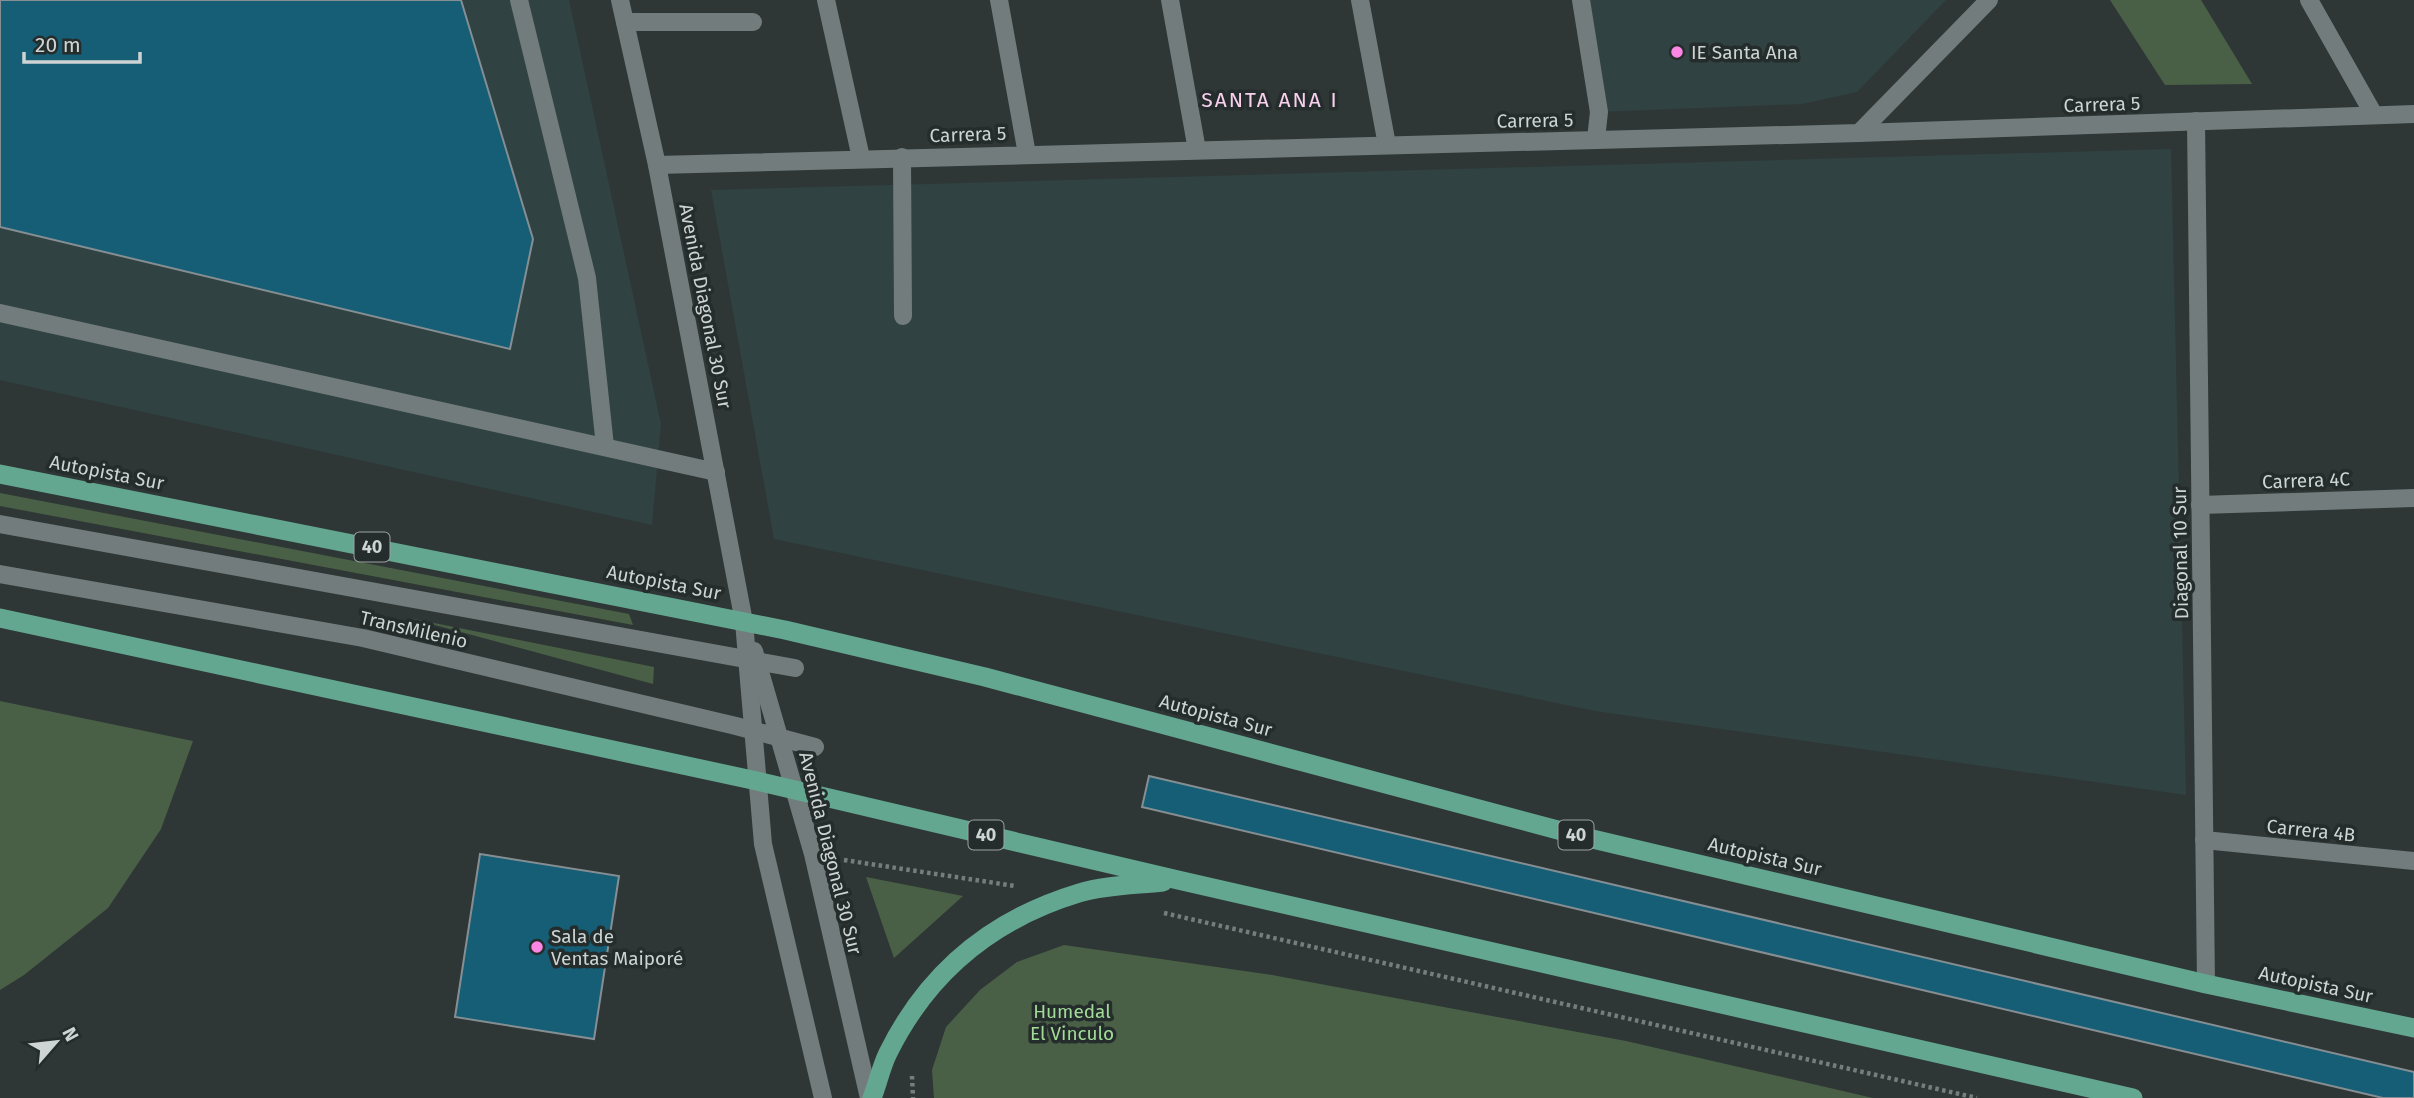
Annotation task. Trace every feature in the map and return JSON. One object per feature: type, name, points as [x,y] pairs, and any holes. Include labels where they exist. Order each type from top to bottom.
[{"type":"highway","name":"Autopista Sur","points":[[0,474],[744,622],[985,677],[1584,837],[2206,984],[2414,1028]]},
{"type":"highway","name":"40","points":[[0,618],[757,780],[1178,880],[2133,1098]]},
{"type":"highway","points":[[871,1098],[887,1055],[913,1009],[946,969],[986,935],[1032,909],[1081,892],[1178,880]]},
{"type":"street","points":[[519,0],[587,278],[605,446]]},
{"type":"street","name":"Avenida Diagonal 30 Sur","points":[[620,0],[657,165],[752,661],[779,738],[813,854],[871,1098]]},
{"type":"street","points":[[826,0],[861,159]]},
{"type":"street","points":[[999,0],[1027,154]]},
{"type":"street","points":[[1170,0],[1197,150]]},
{"type":"street","points":[[1360,0],[1387,145]]},
{"type":"street","points":[[1581,0],[1599,112],[1596,139]]},
{"type":"street","points":[[1858,133],[1989,0]]},
{"type":"street","points":[[2309,0],[2374,115]]},
{"type":"street","points":[[625,22],[753,22]]},
{"type":"street","name":"Carrera 5","points":[[657,165],[1858,133],[2414,114]]},
{"type":"street","name":"Diagonal 10 Sur","points":[[2196,121],[2206,984]]},
{"type":"street","points":[[902,157],[903,316]]},
{"type":"street","points":[[0,313],[716,472]]},
{"type":"street","name":"Carrera 4C","points":[[2200,505],[2414,498]]},
{"type":"street","name":"TransMilenio","points":[[0,524],[795,668]]},
{"type":"street","name":"TransMilenio","points":[[0,574],[363,638],[815,747]]},
{"type":"street","name":"Avenida Diagonal 30 Sur","points":[[752,661],[753,730],[763,844],[823,1098]]},
{"type":"street","name":"Carrera 4B","points":[[2204,840],[2414,862]]},
{"type":"path","points":[[843,860],[1022,887]]},
{"type":"path","points":[[1153,910],[1977,1098]]},
{"type":"path","points":[[911,1072],[913,1098]]},
{"type":"shaded area","points":[[0,0],[569,0],[661,424],[652,525],[0,380]]},
{"type":"shaded area","points":[[1581,0],[1946,0],[1857,92],[1802,104],[1599,112]]},
{"type":"shaded area","points":[[2171,149],[2186,795],[1595,711],[774,539],[711,190]]},
{"type":"green space","points":[[2110,0],[2201,0],[2252,84],[2165,85]]},
{"type":"green space","points":[[0,493],[629,614],[633,625],[0,506]]},
{"type":"green space","points":[[409,618],[654,667],[653,684]]},
{"type":"green space","points":[[0,701],[193,741],[161,829],[108,908],[24,975],[0,990]]},
{"type":"green space","points":[[866,877],[963,896],[894,958]]},
{"type":"green space","name":"Humedal El Vinculo","points":[[1064,945],[1272,975],[1626,1041],[1873,1098],[934,1098],[932,1070],[946,1027],[980,990],[1017,962]]},
{"type":"building","points":[[0,0],[461,0],[533,239],[510,349],[0,227]]},
{"type":"building","points":[[1149,776],[2414,1072],[2414,1098],[2383,1098],[1142,807]]},
{"type":"building","name":"Sala de Ventas Maiporé","points":[[480,854],[619,876],[594,1039],[455,1017]]},
{"type":"place","name":"IE Santa Ana","points":[[1677,52]]},
{"type":"place","name":"Sala de Ventas Maiporé","points":[[537,947]]},
{"type":"district","name":"SANTA ANA I","points":[[1270,100]]}]
